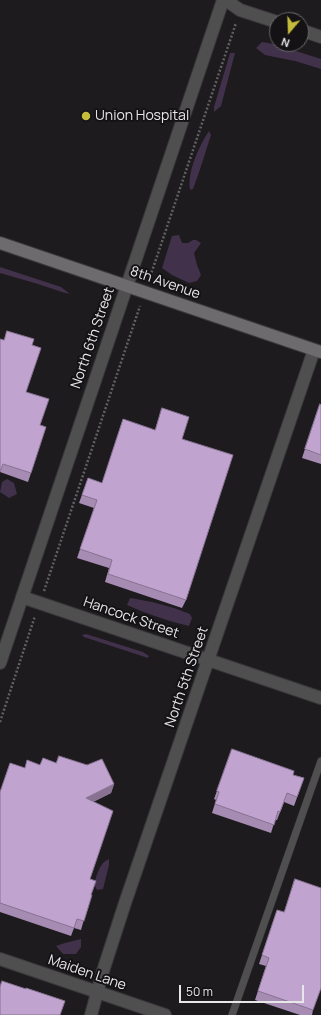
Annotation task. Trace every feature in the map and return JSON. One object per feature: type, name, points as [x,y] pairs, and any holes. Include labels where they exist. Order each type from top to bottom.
[{"type":"street","points":[[224,0],[240,10],[269,19]]},
{"type":"street","name":"North 6th Street","points":[[0,663],[224,0]]},
{"type":"street","points":[[309,33],[321,37]]},
{"type":"street","name":"8th Avenue","points":[[0,243],[317,351]]},
{"type":"street","name":"North 5th Street","points":[[91,1015],[103,971],[128,895],[317,351]]},
{"type":"street","name":"Hancock Street","points":[[22,597],[321,698]]},
{"type":"street","name":"Maiden Lane","points":[[0,959],[165,1015]]},
{"type":"lane","points":[[232,1015],[321,761]]},
{"type":"path","points":[[0,722],[240,10]]},
{"type":"shaded area","points":[[262,42],[269,43],[269,52],[299,52],[321,59],[321,69],[295,61],[265,55],[256,48]]},
{"type":"shaded area","points":[[230,53],[235,53],[221,106],[214,112],[214,107]]},
{"type":"shaded area","points":[[209,131],[211,135],[193,189],[190,190],[190,175],[192,167],[201,144]]},
{"type":"shaded area","points":[[179,235],[182,243],[188,243],[196,240],[201,243],[194,253],[201,275],[197,281],[189,283],[172,275],[162,268],[172,236]]},
{"type":"shaded area","points":[[0,267],[61,287],[70,294],[0,273]]},
{"type":"shaded area","points":[[7,479],[14,483],[17,494],[9,498],[0,492],[2,482]]},
{"type":"shaded area","points":[[130,598],[160,604],[190,614],[192,618],[189,626],[158,617],[127,605]]},
{"type":"shaded area","points":[[86,634],[143,652],[149,656],[148,658],[84,637],[82,635]]},
{"type":"shaded area","points":[[109,859],[103,889],[97,890],[94,884],[97,873],[103,863]]},
{"type":"shaded area","points":[[81,939],[81,947],[76,954],[63,954],[56,946],[65,943]]},
{"type":"building","points":[[7,331],[34,339],[32,345],[41,348],[26,392],[49,399],[40,425],[46,427],[31,473],[3,464],[0,472],[0,339],[4,340]]},
{"type":"building","points":[[320,404],[321,405],[321,455],[305,449]]},
{"type":"building","points":[[162,408],[189,417],[182,439],[233,455],[186,600],[108,574],[112,560],[80,549],[97,500],[82,495],[88,478],[102,483],[123,419],[155,430]]},
{"type":"building","points":[[232,749],[294,771],[293,775],[304,778],[297,797],[287,793],[280,812],[278,811],[274,825],[215,804],[219,792],[217,791]]},
{"type":"building","points":[[59,756],[87,765],[102,759],[114,784],[86,798],[113,811],[90,879],[96,881],[84,921],[77,919],[74,928],[0,903],[0,792],[10,763],[25,768],[27,760],[40,765],[43,758],[56,763]]},
{"type":"building","points":[[295,879],[321,888],[321,988],[313,1010],[258,991],[269,958],[262,955],[277,910],[284,912]]},
{"type":"building","points":[[2,981],[65,1001],[60,1015],[0,1015],[0,987]]},
{"type":"place","name":"Union Hospital","points":[[86,116]]}]
